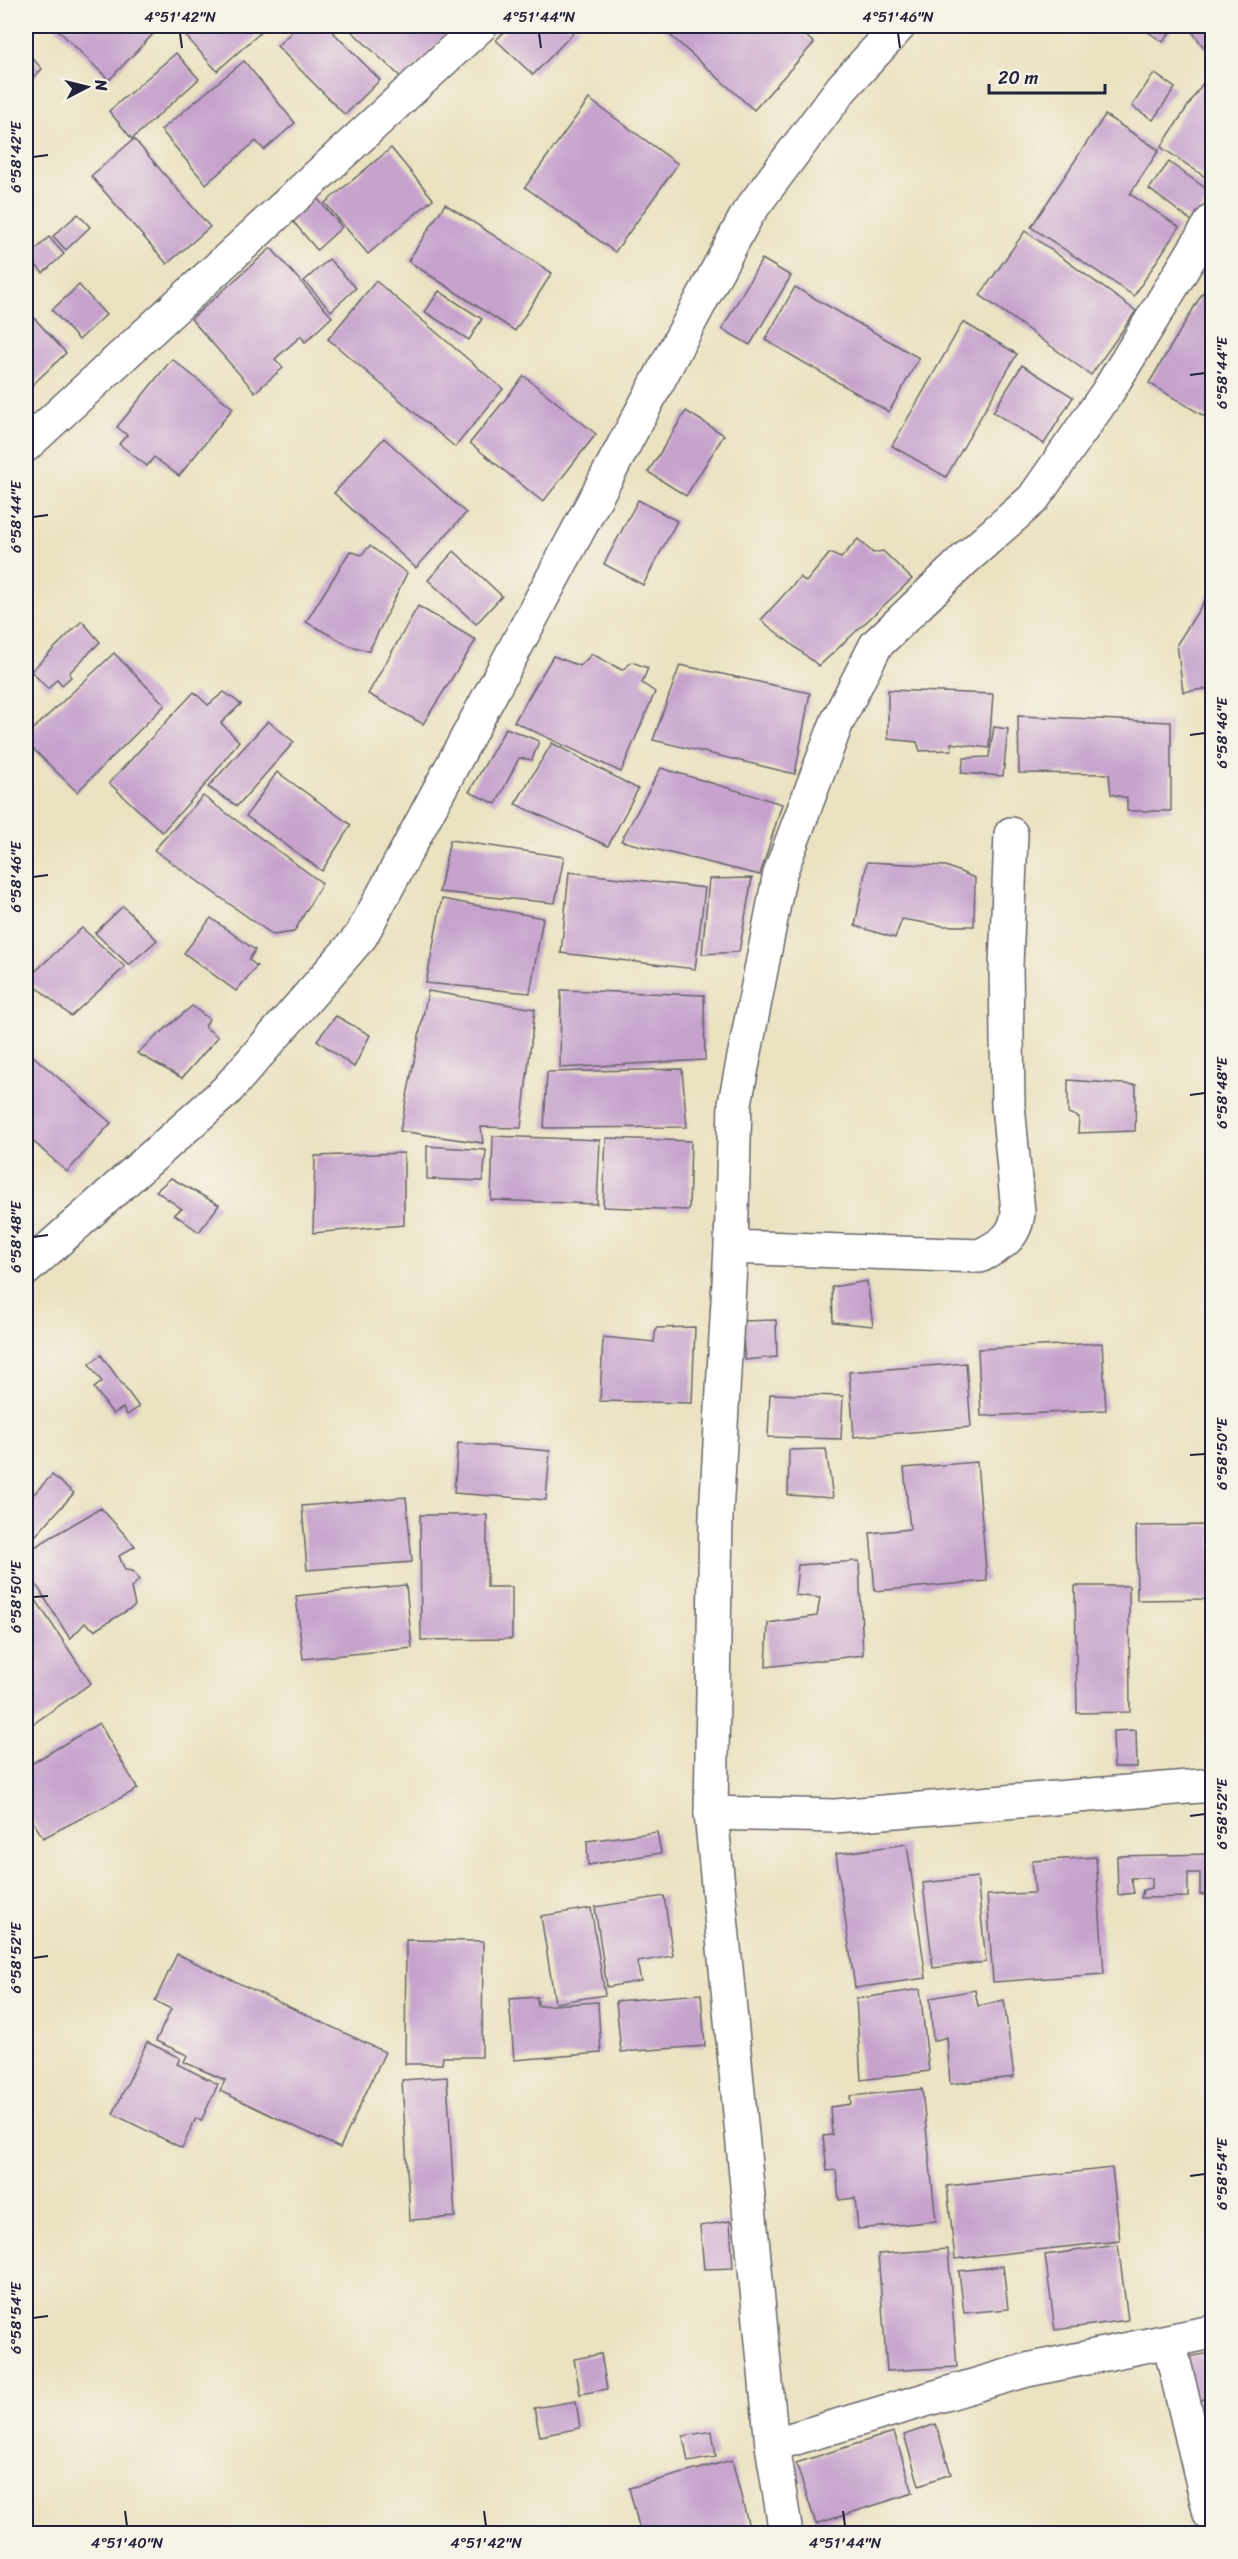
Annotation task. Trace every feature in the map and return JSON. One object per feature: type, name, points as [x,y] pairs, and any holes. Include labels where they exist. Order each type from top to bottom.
[{"type":"street","points":[[26,445],[480,26]]},
{"type":"street","points":[[26,1269],[226,1091],[361,936],[748,213],[842,88],[899,26]]},
{"type":"street","points":[[786,2534],[772,2445],[711,1813],[716,1515],[735,1103],[778,884],[837,722],[876,645],[963,560],[1033,499],[1107,393],[1212,221]]},
{"type":"street","points":[[730,1247],[981,1256],[1005,1242],[1017,1226],[1018,1212],[1008,1104],[1006,966],[1011,834]]},
{"type":"street","points":[[711,1813],[835,1816],[1212,1785]]},
{"type":"street","points":[[772,2445],[1027,2370],[1212,2332]]},
{"type":"street","points":[[1169,2341],[1210,2514]]},
{"type":"building","points":[[54,26],[149,26],[155,32],[109,80]]},
{"type":"building","points":[[177,26],[255,26],[261,32],[217,71]]},
{"type":"building","points":[[298,26],[327,26],[380,80],[345,115],[277,46]]},
{"type":"building","points":[[346,26],[454,26],[404,80]]},
{"type":"building","points":[[510,26],[580,26],[533,75],[496,40]]},
{"type":"building","points":[[660,26],[795,26],[814,43],[754,110]]},
{"type":"building","points":[[1139,26],[1175,26],[1163,42]]},
{"type":"building","points":[[1188,26],[1212,26],[1212,43],[1205,49]]},
{"type":"building","points":[[26,51],[42,69],[26,85]]},
{"type":"building","points":[[176,53],[199,79],[132,139],[109,111]]},
{"type":"building","points":[[244,61],[295,123],[264,150],[256,141],[206,184],[161,130]]},
{"type":"building","points":[[1154,73],[1175,88],[1153,120],[1132,106]]},
{"type":"building","points":[[1208,75],[1212,78],[1210,180],[1161,147]]},
{"type":"building","points":[[589,99],[678,164],[615,252],[525,187]]},
{"type":"building","points":[[1105,115],[1159,150],[1130,194],[1179,227],[1134,296],[1031,227]]},
{"type":"building","points":[[134,139],[210,227],[167,264],[91,176]]},
{"type":"building","points":[[391,148],[433,199],[368,254],[325,203]]},
{"type":"building","points":[[1169,162],[1212,193],[1193,222],[1149,189]]},
{"type":"building","points":[[316,197],[342,227],[317,250],[291,219]]},
{"type":"building","points":[[445,204],[552,273],[515,331],[408,261]]},
{"type":"building","points":[[78,214],[90,227],[66,250],[53,236]]},
{"type":"building","points":[[1025,231],[1136,311],[1091,375],[980,295]]},
{"type":"building","points":[[49,237],[64,254],[43,273],[28,257]]},
{"type":"building","points":[[271,248],[332,317],[305,342],[301,336],[275,359],[283,368],[255,392],[191,319]]},
{"type":"building","points":[[329,259],[356,288],[331,311],[304,281]]},
{"type":"building","points":[[762,259],[791,276],[750,345],[722,329]]},
{"type":"building","points":[[1212,277],[1212,421],[1149,383]]},
{"type":"building","points":[[376,281],[503,389],[455,447],[328,339]]},
{"type":"building","points":[[79,285],[106,315],[79,340],[52,310]]},
{"type":"building","points":[[795,287],[919,358],[889,412],[765,340]]},
{"type":"building","points":[[439,291],[482,319],[469,340],[425,312]]},
{"type":"building","points":[[26,309],[66,353],[26,391]]},
{"type":"building","points":[[963,322],[1017,354],[946,477],[892,446]]},
{"type":"building","points":[[172,359],[233,408],[179,476],[154,457],[147,466],[119,444],[127,435],[117,427]]},
{"type":"building","points":[[1022,365],[1073,397],[1044,444],[993,412]]},
{"type":"building","points":[[524,376],[596,434],[543,502],[470,443]]},
{"type":"building","points":[[686,411],[724,435],[686,496],[648,472]]},
{"type":"building","points":[[384,438],[466,513],[416,568],[334,493]]},
{"type":"building","points":[[638,500],[677,521],[643,585],[604,564]]},
{"type":"building","points":[[858,539],[873,553],[883,551],[912,579],[819,666],[761,620],[800,577],[806,582],[830,553],[841,558]]},
{"type":"building","points":[[370,546],[407,573],[369,651],[350,646],[306,622],[350,551],[361,555]]},
{"type":"building","points":[[454,551],[502,596],[476,624],[428,580]]},
{"type":"building","points":[[1212,589],[1212,688],[1183,692],[1177,644]]},
{"type":"building","points":[[418,606],[476,640],[423,724],[368,694]]},
{"type":"building","points":[[82,621],[100,642],[69,673],[71,677],[62,685],[57,679],[48,689],[31,671]]},
{"type":"building","points":[[114,653],[165,705],[77,792],[26,742],[26,736]]},
{"type":"building","points":[[592,654],[622,670],[632,662],[648,668],[642,683],[655,692],[621,772],[514,722],[553,656],[580,666]]},
{"type":"building","points":[[680,665],[810,693],[795,774],[653,740]]},
{"type":"building","points":[[888,690],[993,694],[989,748],[951,743],[952,750],[920,751],[917,742],[888,739]]},
{"type":"building","points":[[194,692],[208,705],[224,692],[241,704],[221,723],[239,741],[206,784],[162,832],[109,783]]},
{"type":"building","points":[[1018,716],[1171,722],[1171,811],[1127,811],[1127,798],[1111,794],[1109,774],[1019,773]]},
{"type":"building","points":[[268,721],[294,742],[237,806],[208,787]]},
{"type":"building","points":[[994,727],[1008,729],[1003,776],[961,773],[964,758],[989,757]]},
{"type":"building","points":[[506,728],[539,741],[532,760],[519,758],[496,804],[469,792]]},
{"type":"building","points":[[552,743],[638,789],[608,846],[515,804]]},
{"type":"building","points":[[661,768],[782,804],[760,875],[621,841]]},
{"type":"building","points":[[277,772],[351,825],[322,871],[246,816]]},
{"type":"building","points":[[203,796],[322,883],[294,932],[273,935],[154,850]]},
{"type":"building","points":[[450,840],[564,857],[555,903],[439,892]]},
{"type":"building","points":[[867,862],[946,866],[975,878],[974,926],[944,926],[902,919],[895,938],[855,926]]},
{"type":"building","points":[[569,872],[705,888],[695,969],[561,953]]},
{"type":"building","points":[[752,878],[739,952],[702,954],[709,879]]},
{"type":"building","points":[[442,899],[543,918],[530,993],[426,983]]},
{"type":"building","points":[[123,906],[157,940],[129,965],[95,933]]},
{"type":"building","points":[[211,918],[255,950],[249,960],[257,966],[236,991],[184,953]]},
{"type":"building","points":[[82,928],[125,967],[71,1016],[27,979]]},
{"type":"building","points":[[561,990],[704,995],[705,1060],[560,1068]]},
{"type":"building","points":[[428,991],[535,1009],[521,1128],[481,1127],[483,1143],[400,1131]]},
{"type":"building","points":[[192,1006],[209,1019],[205,1027],[218,1037],[182,1078],[137,1053]]},
{"type":"building","points":[[336,1016],[370,1035],[354,1067],[317,1040]]},
{"type":"building","points":[[26,1050],[111,1123],[67,1172],[26,1135]]},
{"type":"building","points":[[682,1069],[687,1127],[544,1128],[547,1072]]},
{"type":"building","points":[[1068,1080],[1136,1085],[1135,1131],[1078,1133],[1079,1117],[1068,1113]]},
{"type":"building","points":[[493,1136],[600,1140],[597,1204],[491,1200]]},
{"type":"building","points":[[606,1138],[691,1141],[689,1210],[603,1207]]},
{"type":"building","points":[[427,1146],[486,1150],[483,1181],[427,1179]]},
{"type":"building","points":[[404,1153],[404,1225],[313,1233],[315,1156]]},
{"type":"building","points":[[171,1178],[219,1205],[199,1232],[174,1214],[182,1209],[156,1191]]},
{"type":"building","points":[[867,1281],[873,1326],[833,1322],[832,1287]]},
{"type":"building","points":[[776,1320],[777,1357],[745,1360],[741,1321]]},
{"type":"building","points":[[695,1327],[692,1403],[600,1401],[603,1337],[654,1342],[656,1328]]},
{"type":"building","points":[[1102,1343],[1106,1410],[981,1416],[978,1349]]},
{"type":"building","points":[[101,1355],[139,1407],[127,1415],[123,1408],[113,1414],[94,1388],[102,1382],[89,1364]]},
{"type":"building","points":[[966,1363],[971,1427],[854,1437],[849,1372]]},
{"type":"building","points":[[770,1394],[843,1396],[841,1439],[768,1437]]},
{"type":"building","points":[[458,1443],[550,1451],[546,1500],[454,1493]]},
{"type":"building","points":[[826,1449],[833,1498],[788,1495],[789,1450]]},
{"type":"building","points":[[977,1462],[987,1581],[875,1591],[870,1533],[910,1529],[904,1468]]},
{"type":"building","points":[[52,1475],[74,1493],[28,1544],[26,1542],[26,1502]]},
{"type":"building","points":[[406,1497],[412,1562],[307,1570],[302,1506]]},
{"type":"building","points":[[101,1508],[135,1546],[119,1556],[125,1570],[133,1571],[139,1580],[131,1588],[135,1606],[95,1630],[85,1623],[70,1639],[26,1568],[26,1552]]},
{"type":"building","points":[[420,1515],[487,1515],[487,1587],[512,1587],[512,1639],[421,1640]]},
{"type":"building","points":[[1212,1525],[1212,1599],[1137,1600],[1136,1526]]},
{"type":"building","points":[[859,1561],[863,1655],[766,1667],[768,1623],[817,1616],[820,1598],[795,1595],[798,1565]]},
{"type":"building","points":[[26,1585],[91,1683],[26,1729]]},
{"type":"building","points":[[406,1585],[412,1648],[303,1659],[296,1596]]},
{"type":"building","points":[[1075,1586],[1129,1586],[1130,1712],[1077,1713]]},
{"type":"building","points":[[99,1723],[138,1789],[43,1838],[26,1810],[26,1767]]},
{"type":"building","points":[[1136,1730],[1137,1767],[1114,1767],[1113,1731]]},
{"type":"building","points":[[657,1832],[661,1853],[588,1865],[587,1841]]},
{"type":"building","points":[[907,1844],[926,1978],[855,1988],[836,1854]]},
{"type":"building","points":[[1212,1854],[1212,1893],[1200,1895],[1200,1873],[1188,1873],[1188,1897],[1141,1898],[1143,1890],[1152,1888],[1152,1878],[1131,1878],[1134,1893],[1118,1895],[1117,1856]]},
{"type":"building","points":[[1096,1857],[1104,1974],[993,1982],[987,1895],[1035,1893],[1032,1861]]},
{"type":"building","points":[[977,1877],[986,1962],[933,1968],[923,1883]]},
{"type":"building","points":[[664,1896],[673,1956],[637,1962],[641,1981],[607,1987],[595,1907]]},
{"type":"building","points":[[591,1908],[605,1995],[555,2003],[541,1916]]},
{"type":"building","points":[[406,1940],[483,1941],[482,2057],[443,2057],[442,2064],[405,2064]]},
{"type":"building","points":[[177,1954],[385,2052],[340,2148],[220,2091],[225,2080],[184,2062],[187,2055],[156,2041],[171,2009],[155,2001]]},
{"type":"building","points":[[920,1989],[929,2071],[861,2080],[856,1999]]},
{"type":"building","points":[[975,1990],[978,2006],[1004,2000],[1014,2077],[950,2084],[947,2037],[933,2041],[930,1998]]},
{"type":"building","points":[[701,1994],[705,2046],[621,2052],[616,2001]]},
{"type":"building","points":[[537,1997],[538,2006],[598,2002],[601,2053],[514,2060],[509,1999]]},
{"type":"building","points":[[147,2042],[180,2058],[177,2064],[218,2084],[201,2121],[196,2118],[182,2148],[113,2114]]},
{"type":"building","points":[[447,2077],[455,2217],[410,2220],[402,2080]]},
{"type":"building","points":[[922,2089],[936,2221],[858,2229],[855,2198],[839,2200],[836,2170],[827,2171],[823,2136],[832,2135],[830,2107],[851,2104],[850,2096]]},
{"type":"building","points":[[1112,2168],[1120,2241],[955,2259],[947,2186]]},
{"type":"building","points":[[730,2221],[733,2268],[704,2269],[700,2226]]},
{"type":"building","points":[[1118,2245],[1128,2320],[1055,2330],[1045,2255]]},
{"type":"building","points":[[948,2249],[957,2367],[887,2371],[878,2254]]},
{"type":"building","points":[[1003,2266],[1008,2309],[964,2313],[959,2271]]},
{"type":"building","points":[[1212,2353],[1212,2398],[1194,2401],[1186,2357]]},
{"type":"building","points":[[601,2354],[607,2389],[580,2394],[574,2359]]},
{"type":"building","points":[[576,2401],[580,2428],[540,2436],[534,2408]]},
{"type":"building","points":[[1212,2422],[1212,2486],[1200,2424]]},
{"type":"building","points":[[936,2424],[951,2474],[919,2485],[904,2435]]},
{"type":"building","points":[[712,2431],[716,2457],[688,2462],[683,2436]]},
{"type":"building","points":[[894,2432],[913,2493],[816,2524],[796,2463]]},
{"type":"building","points":[[732,2460],[749,2527],[725,2534],[641,2534],[629,2488]]}]
